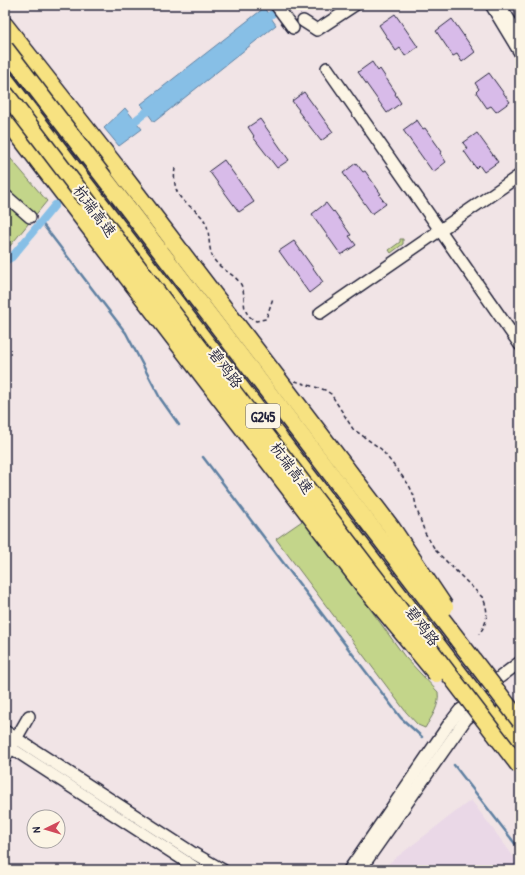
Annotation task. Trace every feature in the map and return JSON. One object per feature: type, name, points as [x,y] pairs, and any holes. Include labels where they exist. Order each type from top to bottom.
[{"type":"highway","points":[[5,25],[392,528],[520,718]]},
{"type":"highway","name":"杭瑞高速","points":[[5,48],[520,721]]},
{"type":"highway","name":"碧鸡路","points":[[5,61],[482,697],[520,753]]},
{"type":"highway","name":"碧鸡路","points":[[5,79],[482,697],[520,732]]},
{"type":"highway","name":"杭瑞高速","points":[[5,93],[520,767]]},
{"type":"highway","points":[[5,118],[365,588],[520,776]]},
{"type":"street","points":[[276,5],[293,28]]},
{"type":"street","points":[[303,21],[316,30],[355,5]]},
{"type":"street","points":[[491,5],[520,53]]},
{"type":"street","points":[[500,5],[520,37]]},
{"type":"street","points":[[327,68],[520,345]]},
{"type":"street","points":[[320,313],[520,175]]},
{"type":"street","points":[[5,195],[30,217]]},
{"type":"street","points":[[360,870],[482,697],[520,662]]},
{"type":"street","points":[[349,870],[449,724],[460,710],[482,697]]},
{"type":"street","points":[[9,747],[29,716]]},
{"type":"street","points":[[5,731],[9,747],[199,870]]},
{"type":"street","points":[[9,747],[224,870]]},
{"type":"path","points":[[175,168],[177,192],[180,198],[203,219],[207,226],[213,259],[239,282],[243,291],[244,306],[248,314],[256,320],[266,319],[274,298]]},
{"type":"path","points":[[291,381],[325,390],[331,394],[337,400],[346,420],[353,429],[381,449],[409,485],[414,496],[425,533],[436,551],[483,598],[487,617],[484,627],[479,634]]},
{"type":"shaded area","points":[[471,800],[520,865],[520,870],[380,870]]},
{"type":"green space","points":[[5,152],[47,201],[5,252]]},
{"type":"green space","points":[[400,239],[403,239],[403,244],[391,253],[389,250],[400,242]]},
{"type":"green space","points":[[305,519],[405,657],[438,692],[437,706],[425,728],[418,725],[406,712],[276,539]]},
{"type":"water","points":[[264,8],[276,25],[154,122],[141,104]]},
{"type":"water","points":[[125,108],[142,129],[119,146],[104,128]]},
{"type":"building","points":[[395,14],[418,47],[405,56],[400,48],[396,51],[379,25]]},
{"type":"building","points":[[452,19],[475,52],[462,62],[457,54],[453,56],[436,31]]},
{"type":"building","points":[[372,62],[378,71],[380,69],[401,103],[387,113],[358,72]]},
{"type":"building","points":[[489,73],[510,102],[496,112],[491,106],[487,108],[476,92],[479,89],[475,83]]},
{"type":"building","points":[[304,92],[333,132],[321,141],[292,101]]},
{"type":"building","points":[[260,119],[289,160],[277,168],[253,137],[254,136],[248,127]]},
{"type":"building","points":[[417,120],[423,129],[425,128],[442,152],[440,153],[446,162],[433,172],[403,130]]},
{"type":"building","points":[[477,133],[498,162],[484,172],[479,165],[476,168],[464,151],[468,149],[463,143]]},
{"type":"building","points":[[224,160],[254,202],[239,212],[209,171]]},
{"type":"building","points":[[356,163],[363,172],[365,171],[386,204],[372,214],[343,173]]},
{"type":"building","points":[[326,203],[333,212],[334,211],[351,235],[349,236],[356,245],[341,255],[312,214]]},
{"type":"building","points":[[294,241],[323,282],[309,293],[279,251]]},
{"type":"waterway","points":[[261,23],[283,5]]},
{"type":"waterway","points":[[127,127],[154,106]]},
{"type":"waterway","points":[[5,261],[12,257],[55,205]]},
{"type":"waterway","points":[[41,222],[126,333],[160,398],[179,425]]},
{"type":"waterway","points":[[203,457],[401,718],[422,737]]},
{"type":"waterway","points":[[454,765],[520,850]]}]
